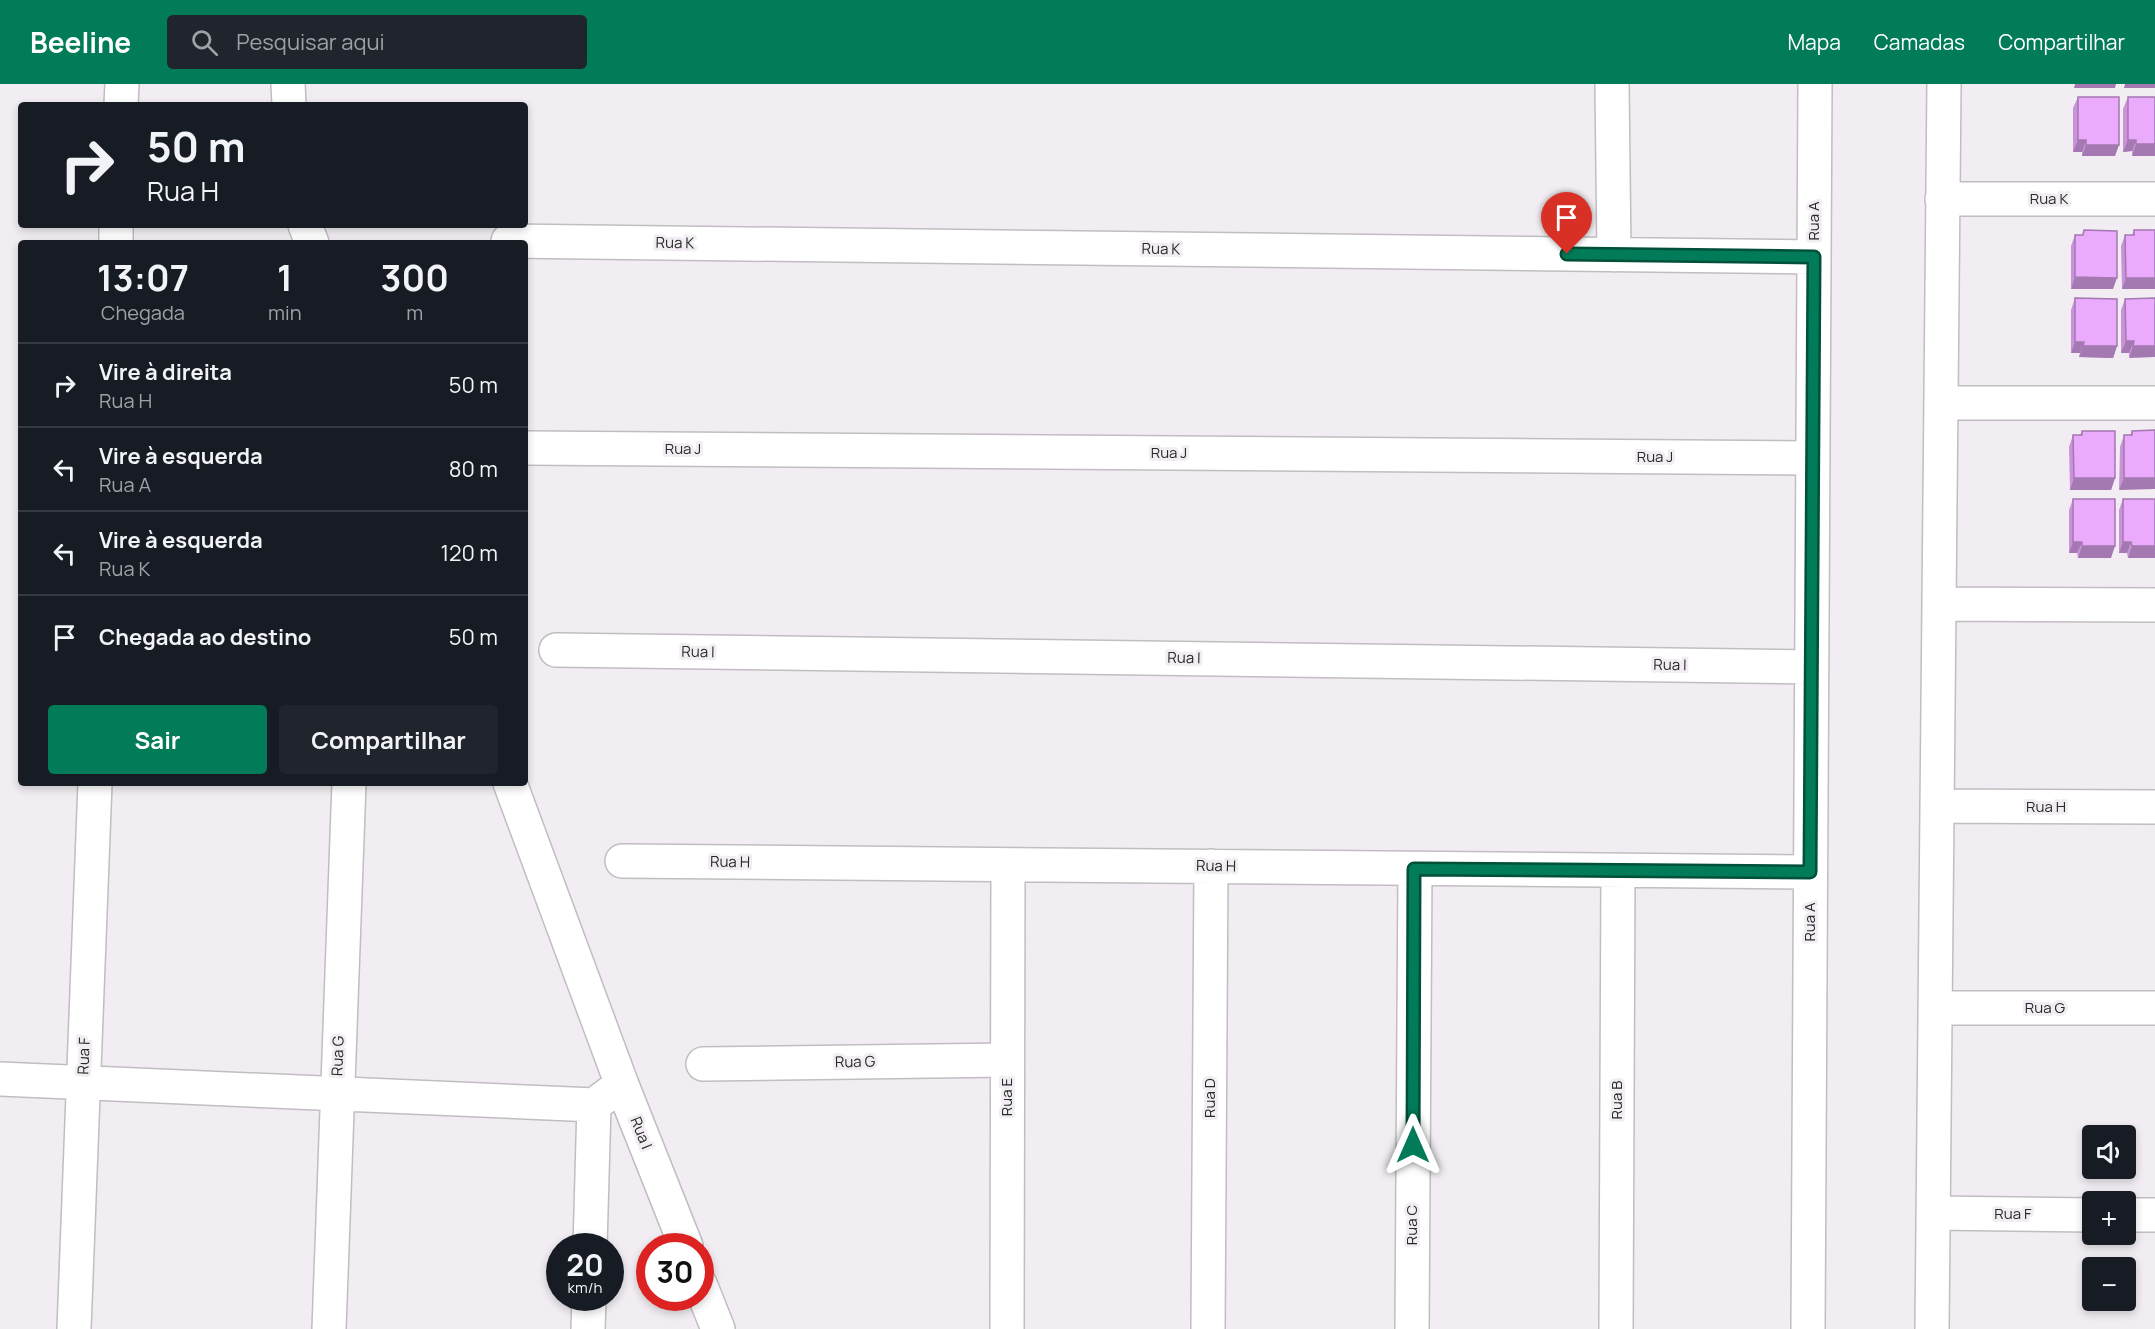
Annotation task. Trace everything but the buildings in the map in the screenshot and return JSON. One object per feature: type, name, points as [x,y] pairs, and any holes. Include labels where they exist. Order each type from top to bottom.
[{"type":"street","points":[[121,102],[122,84]]},
{"type":"street","points":[[288,84],[289,102]]},
{"type":"street","points":[[1612,84],[1614,255]]},
{"type":"street","name":"Rua A","points":[[1808,1329],[1815,84]]},
{"type":"street","points":[[1932,1329],[1944,84]]},
{"type":"street","name":"Rua K","points":[[1942,199],[2155,200]]},
{"type":"street","name":"Rua K","points":[[528,241],[1814,257]]},
{"type":"street","points":[[1941,403],[2155,403]]},
{"type":"street","name":"Rua J","points":[[528,448],[1813,458]]},
{"type":"street","points":[[1939,604],[2155,605]]},
{"type":"street","name":"Rua I","points":[[556,650],[1811,667]]},
{"type":"street","name":"Rua F","points":[[74,1329],[95,786]]},
{"type":"street","name":"Rua G","points":[[329,1329],[349,786]]},
{"type":"street","name":"Rua I","points":[[511,786],[622,1085],[681,1233]]},
{"type":"street","name":"Rua H","points":[[1937,806],[2155,807]]},
{"type":"street","name":"Rua H","points":[[622,861],[1810,872]]},
{"type":"street","name":"Rua E","points":[[1007,1329],[1008,864]]},
{"type":"street","name":"Rua D","points":[[1208,1329],[1211,866]]},
{"type":"street","name":"Rua C","points":[[1412,1329],[1414,869]]},
{"type":"street","name":"Rua B","points":[[1616,1329],[1618,871]]},
{"type":"street","name":"Rua G","points":[[1935,1008],[2155,1008]]},
{"type":"street","name":"Rua G","points":[[703,1064],[1007,1060]]},
{"type":"street","points":[[0,1079],[594,1105],[622,1085]]},
{"type":"street","points":[[590,1233],[594,1105]]},
{"type":"street","name":"Rua F","points":[[1933,1214],[2082,1215]]},
{"type":"street","points":[[2136,1215],[2155,1215]]},
{"type":"street","points":[[588,1329],[589,1311]]},
{"type":"street","points":[[711,1311],[718,1329]]},
{"type":"route","points":[[1413,1145],[1414,869],[1810,872],[1814,257],[1567,254]]}]
